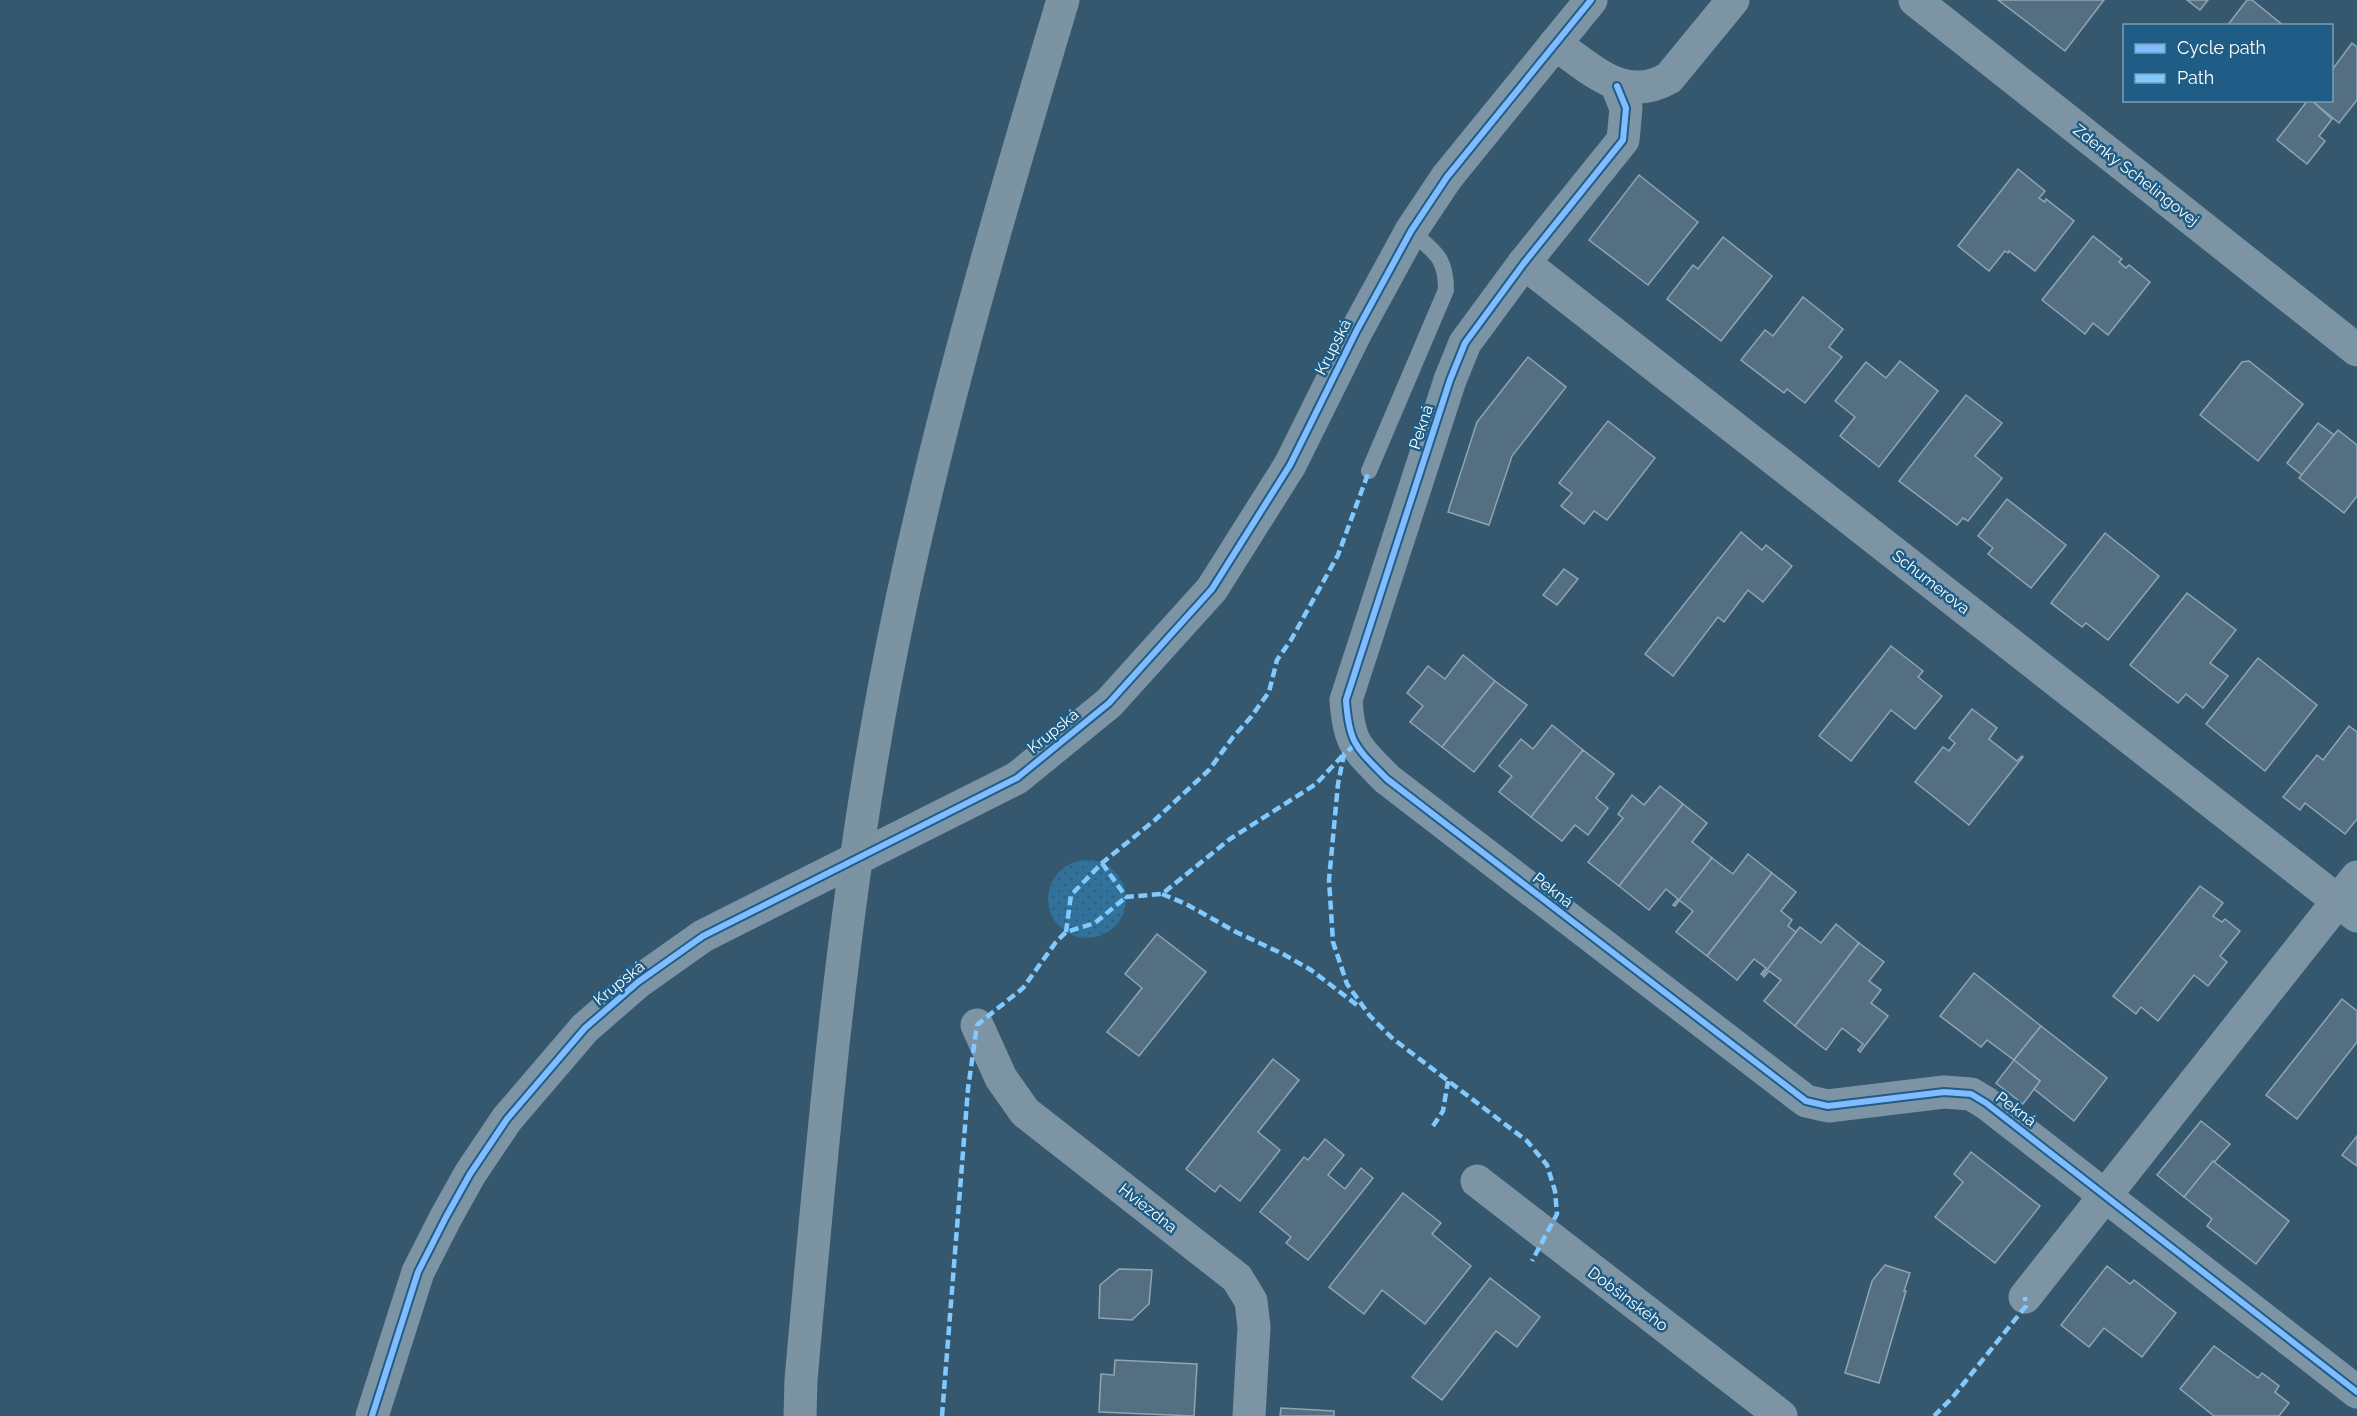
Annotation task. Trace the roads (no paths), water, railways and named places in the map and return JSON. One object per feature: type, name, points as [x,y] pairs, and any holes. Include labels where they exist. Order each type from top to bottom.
[{"type":"main road","points":[[800,1416],[801,1380],[826,1093],[847,918],[886,678],[941,433],[997,218],[1063,0]]},
{"type":"street","name":"Krupská","points":[[372,1416],[418,1272],[446,1217],[470,1174],[507,1119],[585,1028],[638,982],[703,936],[1017,777],[1109,703],[1212,590],[1290,465],[1357,330],[1411,231],[1447,177],[1591,0]]},
{"type":"street","points":[[1555,44],[1617,86],[1655,86],[1669,78],[1733,0]]},
{"type":"street","name":"Zdenky Schelingovej","points":[[1915,0],[2357,350]]},
{"type":"street","name":"Pekná","points":[[1617,86],[1626,108],[1623,140],[1524,263],[1465,343],[1450,380],[1346,700],[1347,726],[1355,745],[1387,779],[1806,1101],[1828,1106],[1944,1092],[1971,1094],[2105,1194],[2357,1392]]},
{"type":"street","name":"Schumerova","points":[[1524,263],[2351,898]]},
{"type":"street","points":[[2025,1298],[2105,1194],[2351,898]]},
{"type":"street","name":"Hviezdna","points":[[976,1025],[1001,1078],[1025,1112],[1237,1278],[1251,1301],[1254,1327],[1249,1416]]},
{"type":"street","name":"Dobšinského","points":[[1477,1182],[1781,1416]]},
{"type":"lane","points":[[1369,471],[1446,290],[1446,272],[1440,257],[1411,231]]}]
